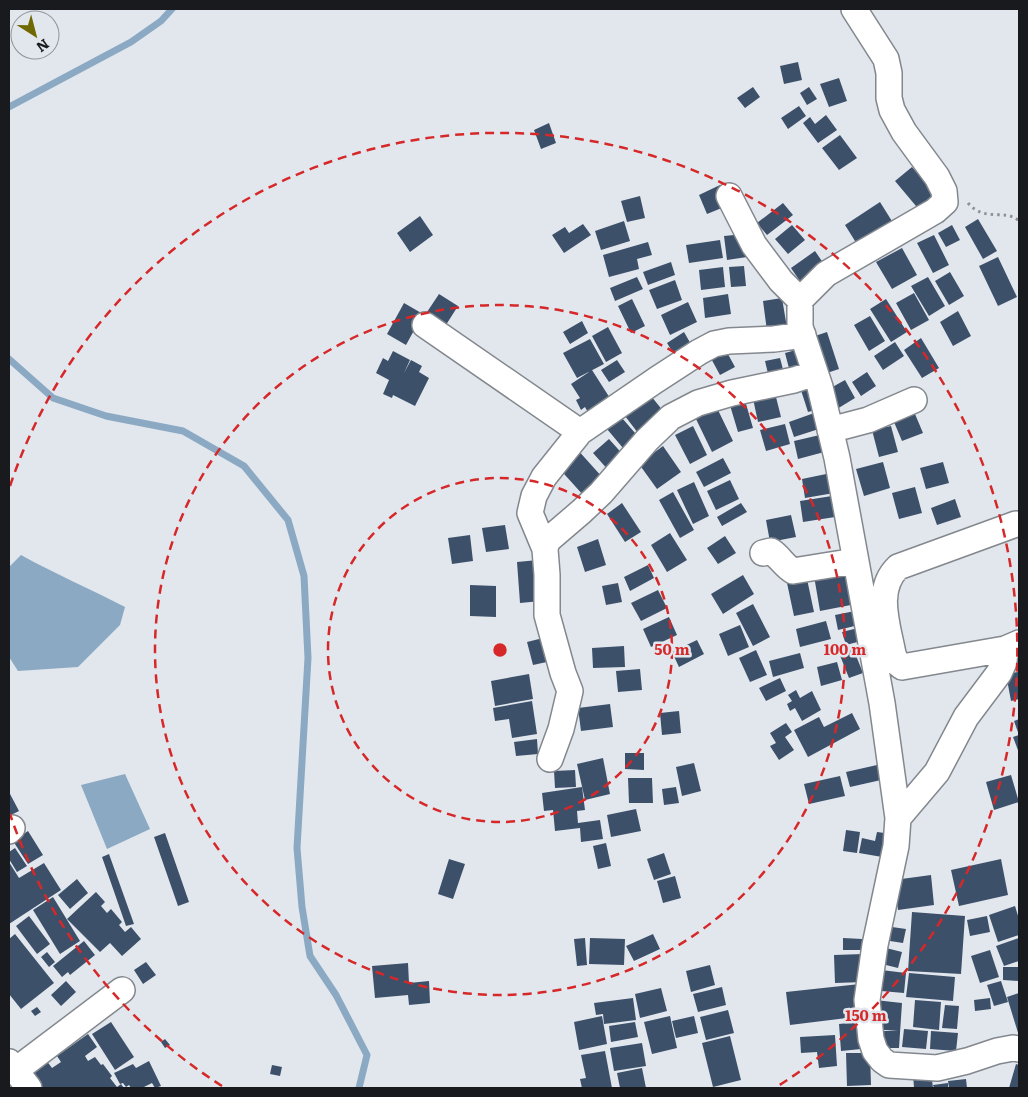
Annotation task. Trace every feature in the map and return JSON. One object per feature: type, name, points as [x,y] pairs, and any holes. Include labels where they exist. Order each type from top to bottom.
[{"type":"street","points":[[800,300],[826,274],[935,211],[945,202],[944,190],[937,177],[904,132],[892,110],[889,98],[889,73],[886,59],[854,9]]},
{"type":"street","points":[[729,196],[754,245],[781,281],[800,300],[800,327],[815,373],[837,458],[882,703],[898,818],[896,846],[875,946],[867,1000],[871,1039],[875,1051],[889,1065],[937,1068],[967,1061],[997,1050],[1013,1048],[1019,1050]]},
{"type":"street","points":[[425,325],[580,432]]},
{"type":"street","points":[[550,759],[561,729],[570,691],[547,615],[548,575],[545,549],[530,513],[534,496],[544,477],[580,432],[699,352],[714,344],[729,341],[774,339],[803,335]]},
{"type":"street","points":[[545,549],[548,541],[601,493],[647,440],[671,417],[698,403],[732,393],[794,380],[815,373]]},
{"type":"street","points":[[830,430],[868,420],[914,400]]},
{"type":"street","points":[[1012,646],[907,667],[899,666],[893,654],[884,597],[888,580],[898,567],[1016,524]]},
{"type":"street","points":[[763,553],[771,551],[780,557],[786,567],[793,571],[855,561]]},
{"type":"street","points":[[898,818],[937,772],[966,717],[999,673],[1012,646]]},
{"type":"street","points":[[18,1074],[122,990]]},
{"type":"path","points":[[967,201],[972,208],[984,214],[1015,217],[1019,221]]},
{"type":"water","points":[[21,555],[125,607],[120,625],[78,667],[18,671],[9,657],[9,567]]},
{"type":"water","points":[[125,774],[150,829],[107,849],[81,785]]},
{"type":"building","points":[[798,62],[802,80],[784,84],[780,66]]},
{"type":"building","points":[[839,78],[847,101],[829,107],[820,84]]},
{"type":"building","points":[[753,87],[760,97],[745,108],[737,98]]},
{"type":"building","points":[[809,87],[817,99],[807,105],[800,93]]},
{"type":"building","points":[[799,106],[806,116],[788,129],[781,118]]},
{"type":"building","points":[[826,115],[837,130],[818,143],[803,123],[810,117],[815,124]]},
{"type":"building","points":[[549,123],[556,143],[541,149],[534,130]]},
{"type":"building","points":[[840,135],[857,158],[839,170],[822,148]]},
{"type":"building","points":[[912,167],[938,198],[921,212],[895,181]]},
{"type":"building","points":[[720,185],[729,205],[707,214],[699,195]]},
{"type":"building","points":[[640,196],[645,218],[627,222],[621,201]]},
{"type":"building","points":[[880,202],[895,226],[860,249],[845,225]]},
{"type":"building","points":[[783,203],[793,215],[767,235],[757,223]]},
{"type":"building","points":[[420,216],[433,235],[410,252],[397,233]]},
{"type":"building","points":[[978,219],[997,251],[983,259],[965,227]]},
{"type":"building","points":[[624,221],[630,241],[601,250],[595,231]]},
{"type":"building","points":[[583,224],[591,235],[564,253],[552,235],[565,227],[569,233]]},
{"type":"building","points":[[792,225],[805,240],[788,254],[775,239]]},
{"type":"building","points":[[952,225],[960,240],[946,247],[938,233]]},
{"type":"building","points":[[744,234],[747,257],[727,260],[724,236]]},
{"type":"building","points":[[934,235],[949,265],[933,273],[917,243]]},
{"type":"building","points":[[720,240],[723,258],[689,263],[686,245]]},
{"type":"building","points":[[648,242],[652,255],[637,259],[639,269],[609,277],[603,255]]},
{"type":"building","points":[[902,248],[917,275],[892,289],[876,262]]},
{"type":"building","points":[[815,251],[828,270],[804,287],[791,268]]},
{"type":"building","points":[[998,257],[1017,297],[998,306],[979,266]]},
{"type":"building","points":[[671,262],[675,275],[648,285],[643,272]]},
{"type":"building","points":[[744,266],[746,286],[731,287],[729,267]]},
{"type":"building","points":[[723,267],[725,287],[701,290],[699,270]]},
{"type":"building","points":[[950,272],[964,296],[949,305],[935,281]]},
{"type":"building","points":[[637,277],[643,289],[615,301],[610,288]]},
{"type":"building","points":[[928,277],[945,306],[929,316],[911,286]]},
{"type":"building","points":[[675,280],[682,300],[657,309],[649,290]]},
{"type":"building","points":[[914,293],[929,320],[911,330],[896,303]]},
{"type":"building","points":[[439,294],[458,306],[444,328],[425,315]]},
{"type":"building","points":[[728,294],[731,314],[705,318],[703,298]]},
{"type":"building","points":[[782,298],[787,328],[767,331],[763,301]]},
{"type":"building","points":[[632,299],[645,326],[631,333],[618,306]]},
{"type":"building","points":[[886,299],[907,332],[891,342],[870,309]]},
{"type":"building","points":[[688,302],[697,322],[670,335],[661,315]]},
{"type":"building","points":[[404,303],[423,314],[406,345],[387,334]]},
{"type":"building","points":[[958,311],[971,336],[953,346],[940,322]]},
{"type":"building","points":[[870,316],[885,341],[869,351],[854,325]]},
{"type":"building","points":[[582,321],[588,333],[570,344],[563,332]]},
{"type":"building","points":[[608,327],[622,353],[606,362],[592,336]]},
{"type":"building","points":[[684,332],[692,346],[675,356],[667,343]]},
{"type":"building","points":[[827,332],[839,369],[821,375],[809,338]]},
{"type":"building","points":[[921,338],[939,368],[922,378],[904,350]]},
{"type":"building","points":[[590,339],[604,364],[577,378],[563,353]]},
{"type":"building","points":[[895,342],[904,356],[883,370],[874,356]]},
{"type":"building","points":[[723,345],[735,367],[720,375],[708,353]]},
{"type":"building","points":[[803,348],[809,371],[791,376],[785,353]]},
{"type":"building","points":[[393,351],[410,360],[404,373],[411,360],[422,366],[419,372],[429,378],[415,406],[393,395],[392,398],[383,394],[389,380],[376,373],[383,358],[388,361]]},
{"type":"building","points":[[780,358],[785,377],[770,382],[765,361]]},
{"type":"building","points":[[617,360],[625,372],[609,382],[601,370]]},
{"type":"building","points":[[592,370],[615,406],[590,416],[585,407],[581,410],[576,400],[580,398],[571,384]]},
{"type":"building","points":[[867,372],[876,386],[861,396],[852,382]]},
{"type":"building","points":[[814,380],[822,408],[808,412],[799,384]]},
{"type":"building","points":[[845,380],[855,398],[837,409],[827,390]]},
{"type":"building","points":[[774,389],[781,417],[758,422],[752,394]]},
{"type":"building","points":[[651,396],[664,412],[638,433],[625,416]]},
{"type":"building","points":[[744,397],[753,428],[738,432],[729,402]]},
{"type":"building","points":[[717,408],[733,441],[712,452],[696,419]]},
{"type":"building","points":[[817,412],[822,428],[794,437],[789,422]]},
{"type":"building","points":[[915,414],[923,433],[902,441],[894,422]]},
{"type":"building","points":[[622,418],[642,441],[628,454],[607,429]]},
{"type":"building","points":[[785,424],[790,444],[766,451],[760,430]]},
{"type":"building","points":[[693,426],[707,455],[690,464],[675,435]]},
{"type":"building","points":[[891,426],[898,452],[879,457],[872,430]]},
{"type":"building","points":[[824,434],[828,451],[798,459],[794,441]]},
{"type":"building","points":[[609,439],[626,458],[610,472],[593,453]]},
{"type":"building","points":[[663,446],[681,472],[657,489],[639,464]]},
{"type":"building","points":[[576,448],[603,478],[584,496],[556,465]]},
{"type":"building","points":[[723,458],[731,473],[704,487],[696,472]]},
{"type":"building","points":[[883,462],[890,488],[864,496],[856,469]]},
{"type":"building","points":[[943,462],[949,483],[926,489],[920,468]]},
{"type":"building","points":[[831,473],[834,493],[805,498],[802,479]]},
{"type":"building","points":[[730,480],[739,499],[716,510],[707,491]]},
{"type":"building","points":[[694,482],[709,516],[693,524],[677,490]]},
{"type":"building","points":[[915,487],[922,513],[899,519],[892,493]]},
{"type":"building","points":[[673,492],[694,530],[680,538],[659,500]]},
{"type":"building","points":[[832,496],[835,517],[803,522],[800,501]]},
{"type":"building","points":[[955,499],[961,517],[937,525],[931,508]]},
{"type":"building","points":[[622,503],[641,532],[625,542],[607,514]]},
{"type":"building","points":[[741,503],[747,512],[722,526],[717,517]]},
{"type":"building","points":[[791,515],[796,537],[770,542],[766,520]]},
{"type":"building","points":[[505,525],[509,549],[486,552],[482,528]]},
{"type":"building","points":[[670,533],[687,560],[667,572],[651,545]]},
{"type":"building","points":[[470,535],[473,561],[452,564],[448,538]]},
{"type":"building","points":[[725,536],[736,553],[718,564],[707,548]]},
{"type":"building","points":[[598,539],[606,565],[585,572],[577,547]]},
{"type":"building","points":[[538,560],[541,601],[520,603],[517,562]]},
{"type":"building","points":[[648,565],[654,578],[630,591],[624,577]]},
{"type":"building","points":[[850,569],[856,604],[820,611],[814,576]]},
{"type":"building","points":[[743,575],[754,594],[723,614],[711,594]]},
{"type":"building","points":[[807,579],[814,612],[794,616],[787,583]]},
{"type":"building","points":[[618,583],[622,602],[606,605],[602,586]]},
{"type":"building","points":[[470,585],[496,586],[496,617],[470,616]]},
{"type":"building","points":[[658,590],[667,608],[641,621],[631,603]]},
{"type":"building","points":[[753,604],[770,637],[753,646],[736,613]]},
{"type":"building","points":[[860,610],[863,624],[838,630],[835,615]]},
{"type":"building","points":[[669,617],[677,635],[651,647],[643,629]]},
{"type":"building","points":[[826,621],[831,639],[800,647],[796,629]]},
{"type":"building","points":[[740,625],[749,647],[728,656],[719,634]]},
{"type":"building","points":[[862,627],[865,640],[846,645],[842,632]]},
{"type":"building","points":[[551,636],[556,660],[533,665],[527,642]]},
{"type":"building","points":[[697,640],[704,654],[679,667],[672,652]]},
{"type":"building","points":[[624,646],[625,667],[593,668],[592,648]]},
{"type":"building","points":[[853,648],[863,673],[849,678],[839,653]]},
{"type":"building","points":[[756,650],[767,675],[750,682],[739,658]]},
{"type":"building","points":[[800,653],[804,668],[773,677],[769,661]]},
{"type":"building","points":[[837,662],[842,680],[821,686],[817,667]]},
{"type":"building","points":[[640,669],[642,690],[618,692],[616,671]]},
{"type":"building","points":[[1018,672],[1019,699],[1011,701],[1006,674]]},
{"type":"building","points":[[529,674],[533,699],[495,706],[491,681]]},
{"type":"building","points":[[780,678],[786,691],[766,701],[759,688]]},
{"type":"building","points":[[796,690],[800,698],[812,691],[821,710],[802,721],[795,708],[790,711],[787,704],[792,701],[788,695]]},
{"type":"building","points":[[532,701],[537,734],[512,738],[509,719],[495,721],[493,708]]},
{"type":"building","points":[[610,704],[613,727],[581,731],[578,708]]},
{"type":"building","points":[[679,711],[681,733],[662,735],[660,713]]},
{"type":"building","points":[[852,713],[860,729],[808,757],[794,730],[819,717],[824,727]]},
{"type":"building","points":[[1019,719],[1019,735],[1014,721]]},
{"type":"building","points":[[786,723],[792,732],[785,737],[794,750],[779,760],[770,746],[776,743],[770,733]]},
{"type":"building","points":[[1019,735],[1019,753],[1013,737]]},
{"type":"building","points":[[537,739],[538,754],[516,756],[514,742]]},
{"type":"building","points":[[625,753],[644,753],[644,770],[625,769]]},
{"type":"building","points":[[603,758],[610,794],[585,800],[577,764]]},
{"type":"building","points":[[694,763],[701,791],[682,796],[676,767]]},
{"type":"building","points":[[877,765],[881,780],[850,787],[846,772]]},
{"type":"building","points":[[575,770],[576,787],[555,788],[554,771]]},
{"type":"building","points":[[1011,775],[1019,802],[994,810],[986,782]]},
{"type":"building","points":[[840,776],[845,796],[809,804],[804,784]]},
{"type":"building","points":[[628,778],[652,778],[653,803],[629,803]]},
{"type":"building","points":[[582,787],[585,810],[577,811],[578,823],[600,820],[603,839],[581,842],[580,828],[555,831],[553,810],[544,811],[542,793]]},
{"type":"building","points":[[676,787],[679,803],[664,805],[662,789]]},
{"type":"building","points":[[9,792],[19,811],[9,816]]},
{"type":"building","points":[[636,809],[641,831],[611,837],[607,815]]},
{"type":"building","points":[[846,830],[860,832],[857,853],[843,851]]},
{"type":"building","points":[[28,831],[43,855],[28,864],[13,841]]},
{"type":"building","points":[[877,832],[892,834],[888,858],[859,853],[862,838],[875,841]]},
{"type":"building","points":[[165,833],[189,902],[178,906],[154,837]]},
{"type":"building","points":[[606,843],[611,866],[598,869],[593,846]]},
{"type":"building","points":[[15,848],[27,866],[17,872],[9,859],[9,852]]},
{"type":"building","points":[[664,853],[671,874],[654,880],[647,859]]},
{"type":"building","points":[[109,854],[134,924],[126,926],[102,857]]},
{"type":"building","points":[[449,859],[465,864],[453,899],[438,894]]},
{"type":"building","points":[[1001,859],[1008,895],[959,906],[951,870]]},
{"type":"building","points":[[9,862],[19,878],[44,863],[61,890],[9,924]]},
{"type":"building","points":[[931,875],[934,905],[898,910],[894,880]]},
{"type":"building","points":[[675,876],[681,898],[663,903],[657,881]]},
{"type":"building","points":[[77,879],[88,893],[70,909],[58,895]]},
{"type":"building","points":[[96,892],[105,902],[101,906],[107,913],[111,909],[122,922],[119,925],[125,932],[131,927],[141,939],[122,956],[110,943],[100,952],[67,919]]},
{"type":"building","points":[[53,897],[80,941],[60,954],[33,910]]},
{"type":"building","points":[[1015,906],[1019,919],[1019,935],[998,942],[989,915]]},
{"type":"building","points":[[912,912],[965,916],[961,974],[908,971]]},
{"type":"building","points":[[29,916],[50,944],[37,954],[16,926]]},
{"type":"building","points":[[987,916],[990,932],[970,936],[967,920]]},
{"type":"building","points":[[892,927],[906,929],[903,943],[890,941]]},
{"type":"building","points":[[15,934],[54,983],[21,1009],[9,994],[9,939]]},
{"type":"building","points":[[653,934],[660,949],[634,961],[626,946]]},
{"type":"building","points":[[585,938],[587,965],[577,966],[574,939]]},
{"type":"building","points":[[590,938],[625,939],[624,965],[589,964]]},
{"type":"building","points":[[843,938],[862,939],[862,950],[843,950]]},
{"type":"building","points":[[1019,938],[1019,961],[1004,966],[996,946]]},
{"type":"building","points":[[84,941],[95,955],[70,975],[68,972],[62,977],[53,966]]},
{"type":"building","points":[[878,946],[902,952],[898,968],[874,962]]},
{"type":"building","points":[[990,950],[999,977],[980,983],[971,956]]},
{"type":"building","points":[[47,952],[55,962],[49,967],[41,957]]},
{"type":"building","points":[[863,954],[864,982],[835,983],[834,955]]},
{"type":"building","points":[[146,962],[156,975],[143,984],[134,970]]},
{"type":"building","points":[[408,963],[409,983],[429,981],[430,1003],[409,1005],[408,995],[375,998],[372,966]]},
{"type":"building","points":[[710,965],[715,985],[691,992],[686,971]]},
{"type":"building","points":[[1003,967],[1019,967],[1019,981],[1003,980]]},
{"type":"building","points":[[873,969],[906,973],[904,993],[870,990]]},
{"type":"building","points":[[909,973],[955,977],[953,1001],[906,997]]},
{"type":"building","points":[[66,981],[76,992],[61,1006],[51,995]]},
{"type":"building","points":[[1001,981],[1008,1002],[994,1006],[987,985]]},
{"type":"building","points":[[860,984],[863,1016],[790,1025],[786,992]]},
{"type":"building","points":[[722,987],[726,1005],[698,1012],[693,994]]},
{"type":"building","points":[[661,988],[667,1011],[640,1018],[635,994]]},
{"type":"building","points":[[1019,993],[1019,1036],[1007,997]]},
{"type":"building","points":[[633,998],[636,1020],[604,1024],[603,1014],[596,1015],[594,1003]]},
{"type":"building","points":[[990,998],[991,1009],[975,1011],[974,1000]]},
{"type":"building","points":[[875,1000],[902,1003],[899,1048],[877,1048],[877,1031],[898,1031],[873,1029]]},
{"type":"building","points":[[915,1000],[941,1002],[939,1030],[913,1027]]},
{"type":"building","points":[[945,1005],[959,1006],[957,1029],[942,1028]]},
{"type":"building","points":[[37,1007],[41,1012],[35,1016],[31,1011]]},
{"type":"building","points":[[728,1010],[734,1033],[706,1040],[700,1017]]},
{"type":"building","points":[[602,1016],[607,1044],[579,1050],[574,1022]]},
{"type":"building","points":[[670,1016],[677,1048],[652,1054],[644,1022]]},
{"type":"building","points":[[694,1016],[698,1033],[676,1038],[672,1021]]},
{"type":"building","points":[[111,1022],[134,1057],[115,1070],[92,1034]]},
{"type":"building","points":[[635,1022],[638,1037],[611,1042],[609,1026]]},
{"type":"building","points":[[859,1022],[861,1049],[841,1051],[839,1024]]},
{"type":"building","points":[[904,1029],[928,1031],[926,1049],[902,1047]]},
{"type":"building","points":[[931,1031],[958,1033],[956,1051],[930,1049]]},
{"type":"building","points":[[88,1034],[97,1047],[85,1056],[88,1061],[95,1057],[112,1076],[110,1078],[117,1087],[121,1084],[124,1088],[32,1088],[23,1076],[46,1060],[52,1068],[61,1062],[57,1056]]},
{"type":"building","points":[[835,1035],[837,1066],[819,1068],[817,1052],[801,1053],[800,1037]]},
{"type":"building","points":[[730,1036],[741,1080],[713,1087],[702,1043]]},
{"type":"building","points":[[165,1039],[170,1045],[165,1048],[161,1042]]},
{"type":"building","points":[[642,1043],[646,1066],[614,1071],[610,1048]]},
{"type":"building","points":[[605,1051],[612,1088],[582,1088],[580,1079],[586,1078],[581,1055]]},
{"type":"building","points":[[846,1053],[870,1053],[871,1085],[847,1086]]},
{"type":"building","points":[[149,1061],[161,1086],[155,1088],[152,1083],[142,1088],[131,1088],[129,1085],[126,1087],[123,1083],[120,1084],[114,1073],[133,1064],[136,1068]]},
{"type":"building","points":[[1016,1064],[1019,1065],[1019,1088],[1009,1088]]},
{"type":"building","points":[[272,1065],[282,1067],[280,1076],[270,1074]]},
{"type":"building","points":[[642,1068],[646,1088],[620,1088],[617,1073]]},
{"type":"building","points":[[931,1072],[933,1088],[914,1088],[913,1074]]},
{"type":"building","points":[[966,1079],[967,1088],[949,1088],[948,1081]]},
{"type":"building","points":[[948,1083],[948,1088],[934,1088],[933,1085]]},
{"type":"waterway","points":[[9,107],[131,42],[161,21],[172,9]]},
{"type":"waterway","points":[[9,359],[53,398],[106,416],[183,431],[244,466],[288,520],[304,576],[308,658],[297,848],[302,907],[310,956],[336,995],[367,1055],[359,1088]]}]
